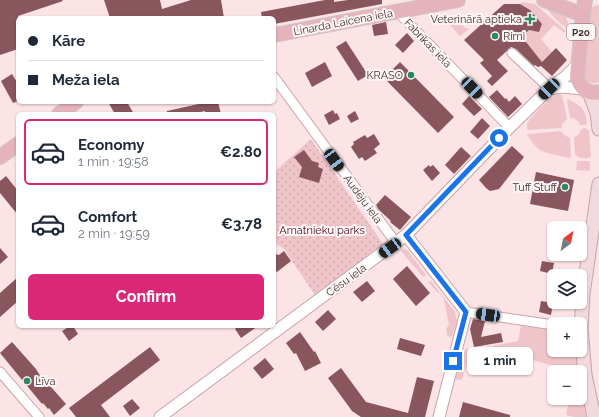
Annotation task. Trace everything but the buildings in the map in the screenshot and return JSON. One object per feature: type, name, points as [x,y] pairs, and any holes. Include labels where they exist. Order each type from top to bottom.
[{"type":"main road","name":"Linarda Laicena iela","points":[[276,35],[458,0]]},
{"type":"main road","points":[[544,0],[583,15]]},
{"type":"main road","name":"P20","points":[[585,0],[583,15],[585,83]]},
{"type":"main road","points":[[585,83],[597,112],[599,129]]},
{"type":"main road","points":[[62,112],[73,104]]},
{"type":"main road","points":[[0,157],[16,145]]},
{"type":"main road","points":[[581,317],[599,184]]},
{"type":"main road","points":[[583,357],[585,375],[594,417]]},
{"type":"street","name":"Fabrikas iela","points":[[397,11],[509,127]]},
{"type":"street","points":[[512,53],[548,87],[562,87],[585,83]]},
{"type":"street","name":"Cēsu iela","points":[[160,417],[406,235],[548,87],[565,77],[585,83]]},
{"type":"street","name":"Audēju iela","points":[[276,80],[396,243]]},
{"type":"street","points":[[406,235],[466,312],[547,324]]},
{"type":"street","points":[[438,417],[466,312]]},
{"type":"street","points":[[0,372],[39,417]]},
{"type":"green space","points":[[523,2],[535,4],[567,32],[563,32],[554,25],[541,39],[552,52],[542,62],[527,44],[515,43],[529,30],[539,32],[542,24],[530,11],[520,4]]},
{"type":"green space","points":[[599,5],[599,82],[593,83],[584,79],[590,10],[594,6]]},
{"type":"green space","points":[[545,6],[565,13],[570,29],[559,22]]},
{"type":"green space","points":[[480,16],[472,25],[460,20]]},
{"type":"green space","points":[[458,21],[464,27],[469,29],[460,36],[449,24],[451,22]]},
{"type":"green space","points":[[558,94],[562,95],[567,119],[562,124],[561,128],[527,129],[528,122],[535,113],[550,99]]},
{"type":"green space","points":[[568,99],[579,105],[583,110],[587,122],[586,125],[580,125],[579,122],[570,118]]},
{"type":"green space","points":[[585,128],[589,131],[591,156],[589,158],[579,157],[575,154],[574,137],[579,134],[581,129]]},
{"type":"green space","points":[[561,131],[564,135],[570,138],[571,158],[542,151],[533,144],[527,134]]},
{"type":"green space","name":"Amatnieku parks","points":[[311,139],[383,244],[315,295],[284,249],[276,243],[276,170]]},
{"type":"green space","points":[[577,161],[589,161],[590,170],[576,170]]},
{"type":"green space","points":[[403,249],[407,250],[426,275],[423,277],[401,251]]},
{"type":"green space","points":[[431,281],[455,312],[457,322],[452,336],[450,337],[447,335],[446,329],[449,325],[444,299],[428,282]]},
{"type":"green space","points":[[521,326],[547,329],[547,357],[577,357],[577,365],[550,365],[487,347],[518,341]]},
{"type":"green space","points":[[479,348],[474,351],[469,358],[462,379],[455,379],[457,368],[466,349]]},
{"type":"green space","points":[[569,405],[583,405],[586,417],[566,415]]},
{"type":"place","name":"Veterinārā aptieka","points":[[530,19]]},
{"type":"place","name":"Rimi","points":[[495,36]]},
{"type":"place","name":"KRASO","points":[[411,75]]},
{"type":"place","name":"Tuff Stuff","points":[[565,187]]},
{"type":"place","name":"Līva","points":[[27,381]]},
{"type":"route","points":[[453,361],[466,312],[406,235],[499,138]]}]
